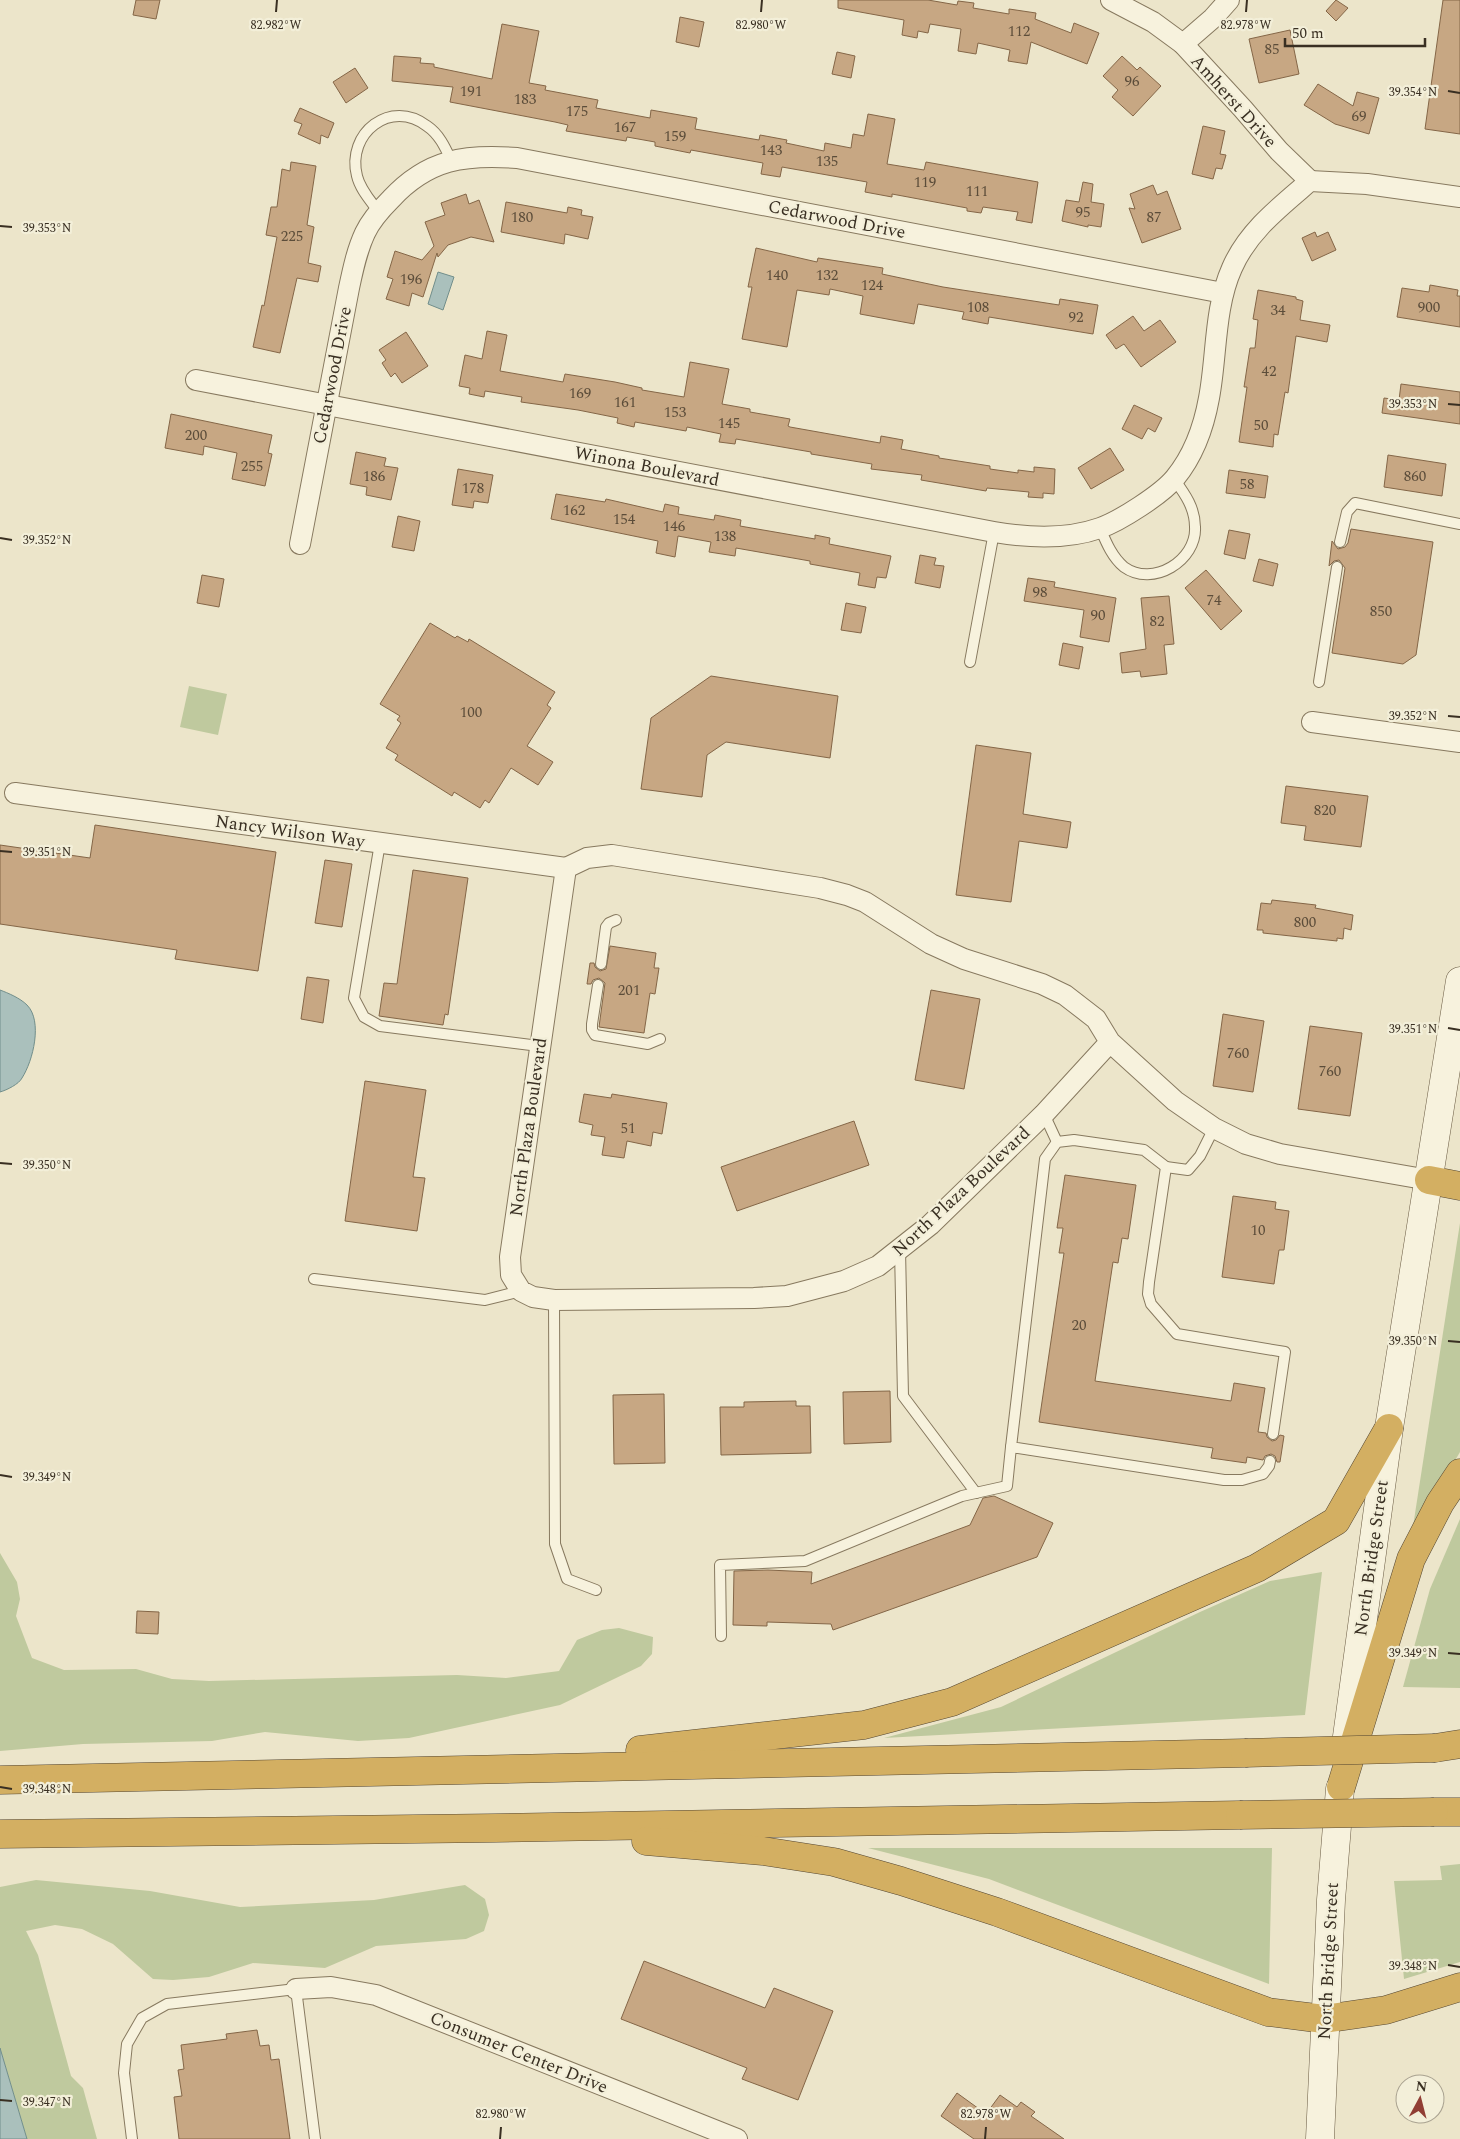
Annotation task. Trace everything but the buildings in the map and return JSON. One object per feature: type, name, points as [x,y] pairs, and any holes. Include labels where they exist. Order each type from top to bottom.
[{"type":"highway","points":[[1429,1180],[1460,1186]]},
{"type":"highway","points":[[440,1770],[745,1739],[864,1724],[952,1702],[1258,1568],[1336,1521],[1389,1428]]},
{"type":"highway","points":[[1341,1787],[1411,1559],[1440,1503],[1460,1473]]},
{"type":"highway","points":[[6,1780],[1452,1748]]},
{"type":"highway","points":[[0,1834],[495,1828],[1447,1812]]},
{"type":"highway","points":[[495,1828],[763,1851],[834,1862],[901,1880],[997,1912],[1268,2012],[1324,2019],[1386,2010],[1460,1987]]},
{"type":"main road","name":"North Bridge Street","points":[[1320,2139],[1324,2019],[1331,1900],[1341,1787],[1389,1428],[1460,981]]},
{"type":"street","points":[[1111,0],[1153,22],[1183,44]]},
{"type":"street","name":"Amherst Drive","points":[[1228,0],[1214,18],[1183,44],[1279,151],[1310,181]]},
{"type":"street","name":"Cedarwood Drive","points":[[300,544],[356,256],[366,232],[378,212],[409,180],[429,168],[451,160],[492,156],[517,158],[1223,293]]},
{"type":"street","points":[[1310,181],[1366,184],[1460,197]]},
{"type":"street","name":"Winona Boulevard","points":[[196,380],[994,532],[1021,536],[1050,537],[1100,528],[1128,514],[1174,479],[1202,429],[1209,398],[1223,293],[1232,267],[1248,240],[1270,216],[1310,181]]},
{"type":"street","points":[[1312,722],[1460,742]]},
{"type":"street","name":"Nancy Wilson Way","points":[[15,793],[566,868]]},
{"type":"street","points":[[566,868],[587,858],[612,856],[820,888],[847,895],[865,902],[931,944],[964,959],[1042,984],[1065,995],[1096,1019],[1110,1042],[1175,1101],[1214,1128],[1246,1144],[1280,1154],[1429,1180]]},
{"type":"street","name":"North Plaza Boulevard","points":[[566,868],[510,1257],[511,1276],[521,1291],[533,1297],[554,1300],[599,1301],[787,1296],[844,1281],[878,1266],[930,1225],[1044,1114],[1110,1042]]},
{"type":"street","name":"Consumer Center Drive","points":[[296,1989],[331,1987],[376,1995],[726,2137]]},
{"type":"lane","points":[[378,212],[362,190],[356,175],[355,156],[359,140],[368,127],[392,116],[416,119],[427,125],[436,134],[451,160]]},
{"type":"lane","points":[[1100,528],[1113,555],[1124,567],[1134,572],[1149,573],[1162,572],[1174,566],[1185,557],[1194,542],[1196,528],[1188,497],[1174,479]]},
{"type":"lane","points":[[1340,542],[1347,512],[1355,503],[1460,524]]},
{"type":"lane","points":[[970,662],[994,532]]},
{"type":"lane","points":[[1319,682],[1337,567]]},
{"type":"lane","points":[[380,843],[354,998],[364,1017],[380,1026],[539,1046]]},
{"type":"lane","points":[[601,964],[606,928],[609,922],[616,920]]},
{"type":"lane","points":[[598,985],[592,1024],[592,1030],[596,1035],[648,1044],[660,1039]]},
{"type":"lane","points":[[1044,1114],[1057,1142]]},
{"type":"lane","points":[[721,1636],[720,1565],[805,1561],[962,1496],[1007,1486],[1045,1159],[1057,1142],[1074,1140],[1144,1150],[1166,1167],[1188,1170],[1200,1156],[1214,1128]]},
{"type":"lane","points":[[1166,1167],[1149,1282],[1148,1294],[1151,1304],[1177,1334],[1285,1352],[1273,1434]]},
{"type":"lane","points":[[900,1249],[904,1396],[976,1492]]},
{"type":"lane","points":[[314,1278],[485,1300],[521,1291]]},
{"type":"lane","points":[[554,1300],[554,1544],[567,1579],[596,1590]]},
{"type":"lane","points":[[1011,1447],[1224,1480],[1242,1480],[1259,1476],[1269,1466],[1270,1460]]},
{"type":"lane","points":[[132,2139],[124,2073],[127,2044],[142,2018],[167,2004],[296,1989],[315,2139]]},
{"type":"green space","points":[[189,686],[227,694],[218,735],[180,727]]},
{"type":"green space","points":[[1460,1223],[1460,1452],[1412,1533]]},
{"type":"green space","points":[[1460,1519],[1460,1688],[1403,1687],[1430,1589]]},
{"type":"green space","points":[[0,1553],[17,1582],[20,1599],[16,1616],[32,1658],[64,1670],[136,1669],[172,1679],[209,1681],[457,1675],[506,1678],[559,1671],[577,1640],[602,1630],[619,1628],[653,1637],[652,1654],[641,1666],[560,1705],[409,1738],[358,1741],[265,1732],[212,1741],[83,1744],[0,1751]]},
{"type":"green space","points":[[1322,1572],[1305,1715],[884,1738],[1001,1707],[1200,1612],[1270,1581]]},
{"type":"green space","points":[[868,1848],[1272,1848],[1269,1984],[989,1879]]},
{"type":"green space","points":[[1460,1864],[1460,1962],[1404,1979],[1394,1881],[1442,1880],[1440,1866]]},
{"type":"green space","points":[[36,1880],[150,1891],[240,1907],[374,1900],[465,1885],[485,1899],[489,1915],[484,1931],[466,1939],[376,1946],[325,1968],[253,1963],[209,1977],[173,1980],[153,1979],[113,1944],[82,1929],[55,1925],[26,1931],[38,1955],[71,2076],[83,2088],[97,2139],[27,2139],[0,2048],[0,1887]]},
{"type":"water","points":[[438,272],[454,277],[443,310],[428,304]]},
{"type":"water","points":[[0,990],[17,998],[27,1005],[32,1012],[35,1021],[35,1041],[30,1062],[22,1078],[6,1090],[0,1092]]},
{"type":"water","points":[[0,2048],[27,2139],[0,2139]]}]
